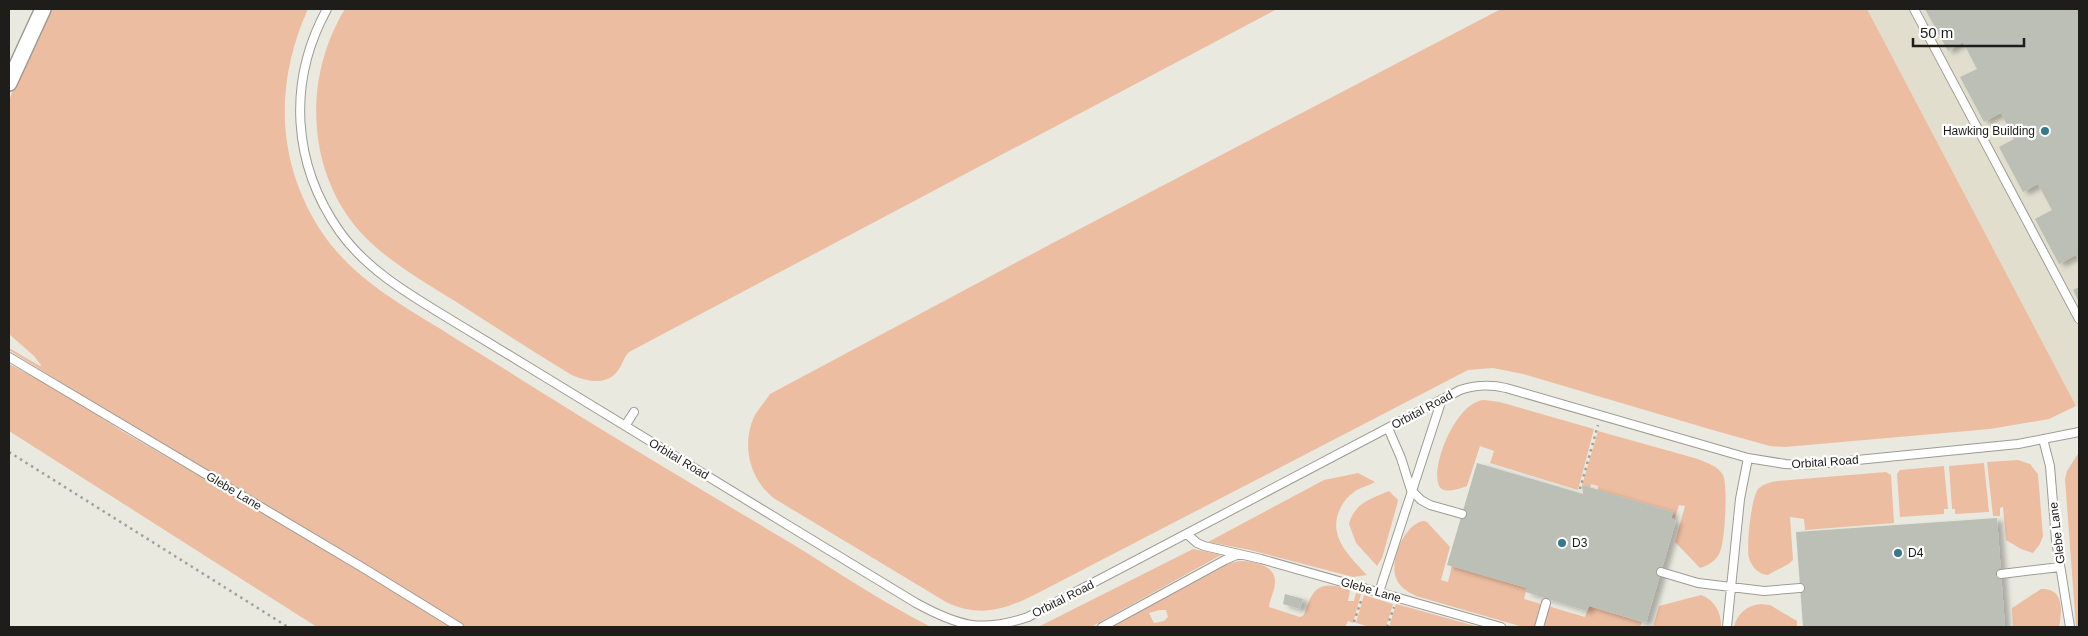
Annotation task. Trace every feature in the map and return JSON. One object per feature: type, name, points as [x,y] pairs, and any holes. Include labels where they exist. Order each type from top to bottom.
[{"type":"street","points":[[9,83],[42,9]]},
{"type":"lane","name":"Orbital Road","points":[[327,9],[305,65],[300,112],[301,133],[308,169],[322,202],[341,233],[364,259],[415,298],[916,603],[948,619],[978,627],[1010,623],[1028,617],[1442,399],[1460,390],[1489,384],[1748,458],[1786,464],[1808,464],[2018,444],[2079,432]]},
{"type":"lane","points":[[1914,9],[2079,319]]},
{"type":"lane","name":"Glebe Lane","points":[[9,357],[459,627]]},
{"type":"lane","points":[[1379,592],[1442,399]]},
{"type":"lane","points":[[625,426],[634,412]]},
{"type":"lane","points":[[1388,428],[1401,458],[1411,490],[1426,503],[1462,514]]},
{"type":"lane","name":"Glebe Lane","points":[[2043,439],[2050,466],[2056,540],[2070,627]]},
{"type":"lane","points":[[1727,627],[1740,499],[1748,458]]},
{"type":"lane","name":"Glebe Lane","points":[[1187,534],[1197,543],[1501,627]]},
{"type":"lane","points":[[1102,627],[1225,560],[1240,554]]},
{"type":"lane","points":[[2001,574],[2060,567]]},
{"type":"lane","points":[[1661,572],[1698,583],[1764,591],[1800,588]]},
{"type":"lane","points":[[1539,627],[1546,603]]},
{"type":"path","points":[[1580,489],[1600,415]]},
{"type":"path","points":[[9,452],[288,627]]},
{"type":"path","points":[[1354,622],[1365,588]]},
{"type":"path","points":[[1388,627],[1397,597]]},
{"type":"shaded area","points":[[48,9],[308,9],[297,37],[289,66],[285,95],[285,123],[289,152],[296,180],[307,207],[323,234],[347,263],[391,298],[533,387],[879,598],[931,627],[466,627],[131,426],[9,350],[9,348],[41,365],[34,356],[9,334],[9,101],[19,72]]},
{"type":"shaded area","points":[[345,9],[1277,9],[629,352],[618,371],[611,377],[606,380],[594,381],[581,379],[570,374],[410,273],[375,247],[345,213],[331,185],[321,157],[317,126],[317,96],[322,66],[331,36]]},
{"type":"shaded area","points":[[1501,9],[1867,9],[2076,406],[2049,419],[1990,429],[1785,447],[1770,446],[1716,431],[1523,374],[1493,368],[1468,370],[1036,594],[1002,608],[981,611],[958,607],[946,602],[775,499],[759,483],[750,462],[748,439],[754,417],[770,394],[1049,245]]},
{"type":"shaded area","points":[[1867,9],[2079,9],[2079,406],[2076,406]]},
{"type":"shaded area","points":[[9,364],[58,390],[122,431],[315,543],[450,627],[317,627],[9,431]]},
{"type":"shaded area","points":[[1484,400],[1500,402],[1594,429],[1578,490],[1490,463],[1494,451],[1480,446],[1467,486],[1453,490],[1444,490],[1439,485],[1437,474],[1439,460],[1452,428],[1461,414],[1472,404]]},
{"type":"shaded area","points":[[1598,431],[1698,459],[1712,465],[1721,472],[1725,481],[1726,501],[1722,546],[1714,560],[1700,568],[1675,542],[1685,506],[1679,505],[1675,518],[1672,517],[1673,512],[1598,490],[1598,486],[1591,484],[1590,488],[1582,485]]},
{"type":"shaded area","points":[[2079,452],[2079,627],[2076,627],[2065,479],[2067,471]]},
{"type":"shaded area","points":[[2018,460],[2030,464],[2038,474],[2043,536],[2033,553],[2021,549],[2006,540],[2003,507],[2000,508],[2000,516],[1993,516],[1987,462]]},
{"type":"shaded area","points":[[1984,463],[1989,512],[1955,514],[1955,509],[1952,509],[1949,466]]},
{"type":"shaded area","points":[[1944,466],[1948,509],[1944,509],[1944,514],[1900,517],[1897,474],[1900,470]]},
{"type":"shaded area","points":[[1886,472],[1891,475],[1894,523],[1805,530],[1804,519],[1790,517],[1793,560],[1768,575],[1759,572],[1754,567],[1748,552],[1749,533],[1754,501],[1759,488],[1767,483],[1777,481]]},
{"type":"shaded area","points":[[1358,473],[1375,482],[1356,490],[1346,499],[1337,517],[1336,527],[1338,536],[1347,553],[1367,575],[1353,577],[1250,550],[1208,542],[1324,480]]},
{"type":"shaded area","points":[[1389,491],[1398,500],[1382,558],[1377,566],[1356,543],[1349,524],[1355,511],[1364,502]]},
{"type":"shaded area","points":[[1424,521],[1450,547],[1441,580],[1448,582],[1452,566],[1527,588],[1524,599],[1585,617],[1589,606],[1642,622],[1640,627],[1523,627],[1416,596],[1400,585],[1394,568],[1397,551],[1405,534],[1417,523]]},
{"type":"shaded area","points":[[1193,549],[1221,555],[1091,627],[1038,627]]},
{"type":"shaded area","points":[[1240,561],[1251,562],[1268,568],[1274,576],[1275,582],[1269,607],[1300,617],[1304,615],[1307,605],[1315,592],[1324,586],[1349,589],[1348,601],[1354,601],[1356,593],[1361,594],[1353,623],[1348,621],[1345,627],[1110,627],[1230,563]],"holes":[[[1166,610],[1168,617],[1164,621],[1154,623],[1149,613]]]},
{"type":"shaded area","points":[[2041,589],[2054,592],[2058,597],[2061,608],[2059,627],[2013,627],[2012,608]]},
{"type":"shaded area","points":[[1364,595],[1393,604],[1386,627],[1370,627],[1356,623]]},
{"type":"shaded area","points":[[1701,595],[1710,600],[1717,608],[1721,627],[1653,627],[1659,606]]},
{"type":"shaded area","points":[[1396,604],[1479,627],[1389,627]]},
{"type":"shaded area","points":[[1770,605],[1797,621],[1797,627],[1734,627],[1743,611],[1751,606]]},
{"type":"building","name":"Hawking Building","points":[[1925,9],[2079,9],[2079,262],[2076,255],[2059,264],[2035,219],[2052,210],[2038,184],[2023,192],[1999,147],[2014,139],[2001,113],[1984,122],[1960,77],[1977,69],[1963,42],[1948,51]]},
{"type":"building","points":[[2079,287],[2079,302],[2073,290]]},
{"type":"building","name":"D3","points":[[1477,463],[1583,494],[1582,485],[1673,512],[1671,519],[1676,521],[1646,623],[1589,606],[1587,611],[1526,592],[1527,588],[1447,565]]},
{"type":"building","name":"D4","points":[[1997,518],[2005,627],[1803,627],[1796,532]]},
{"type":"building","points":[[1285,594],[1303,599],[1300,609],[1283,604]]},
{"type":"place","name":"Hawking Building","points":[[2045,131]]},
{"type":"place","name":"D3","points":[[1562,543]]},
{"type":"place","name":"D4","points":[[1898,553]]}]
